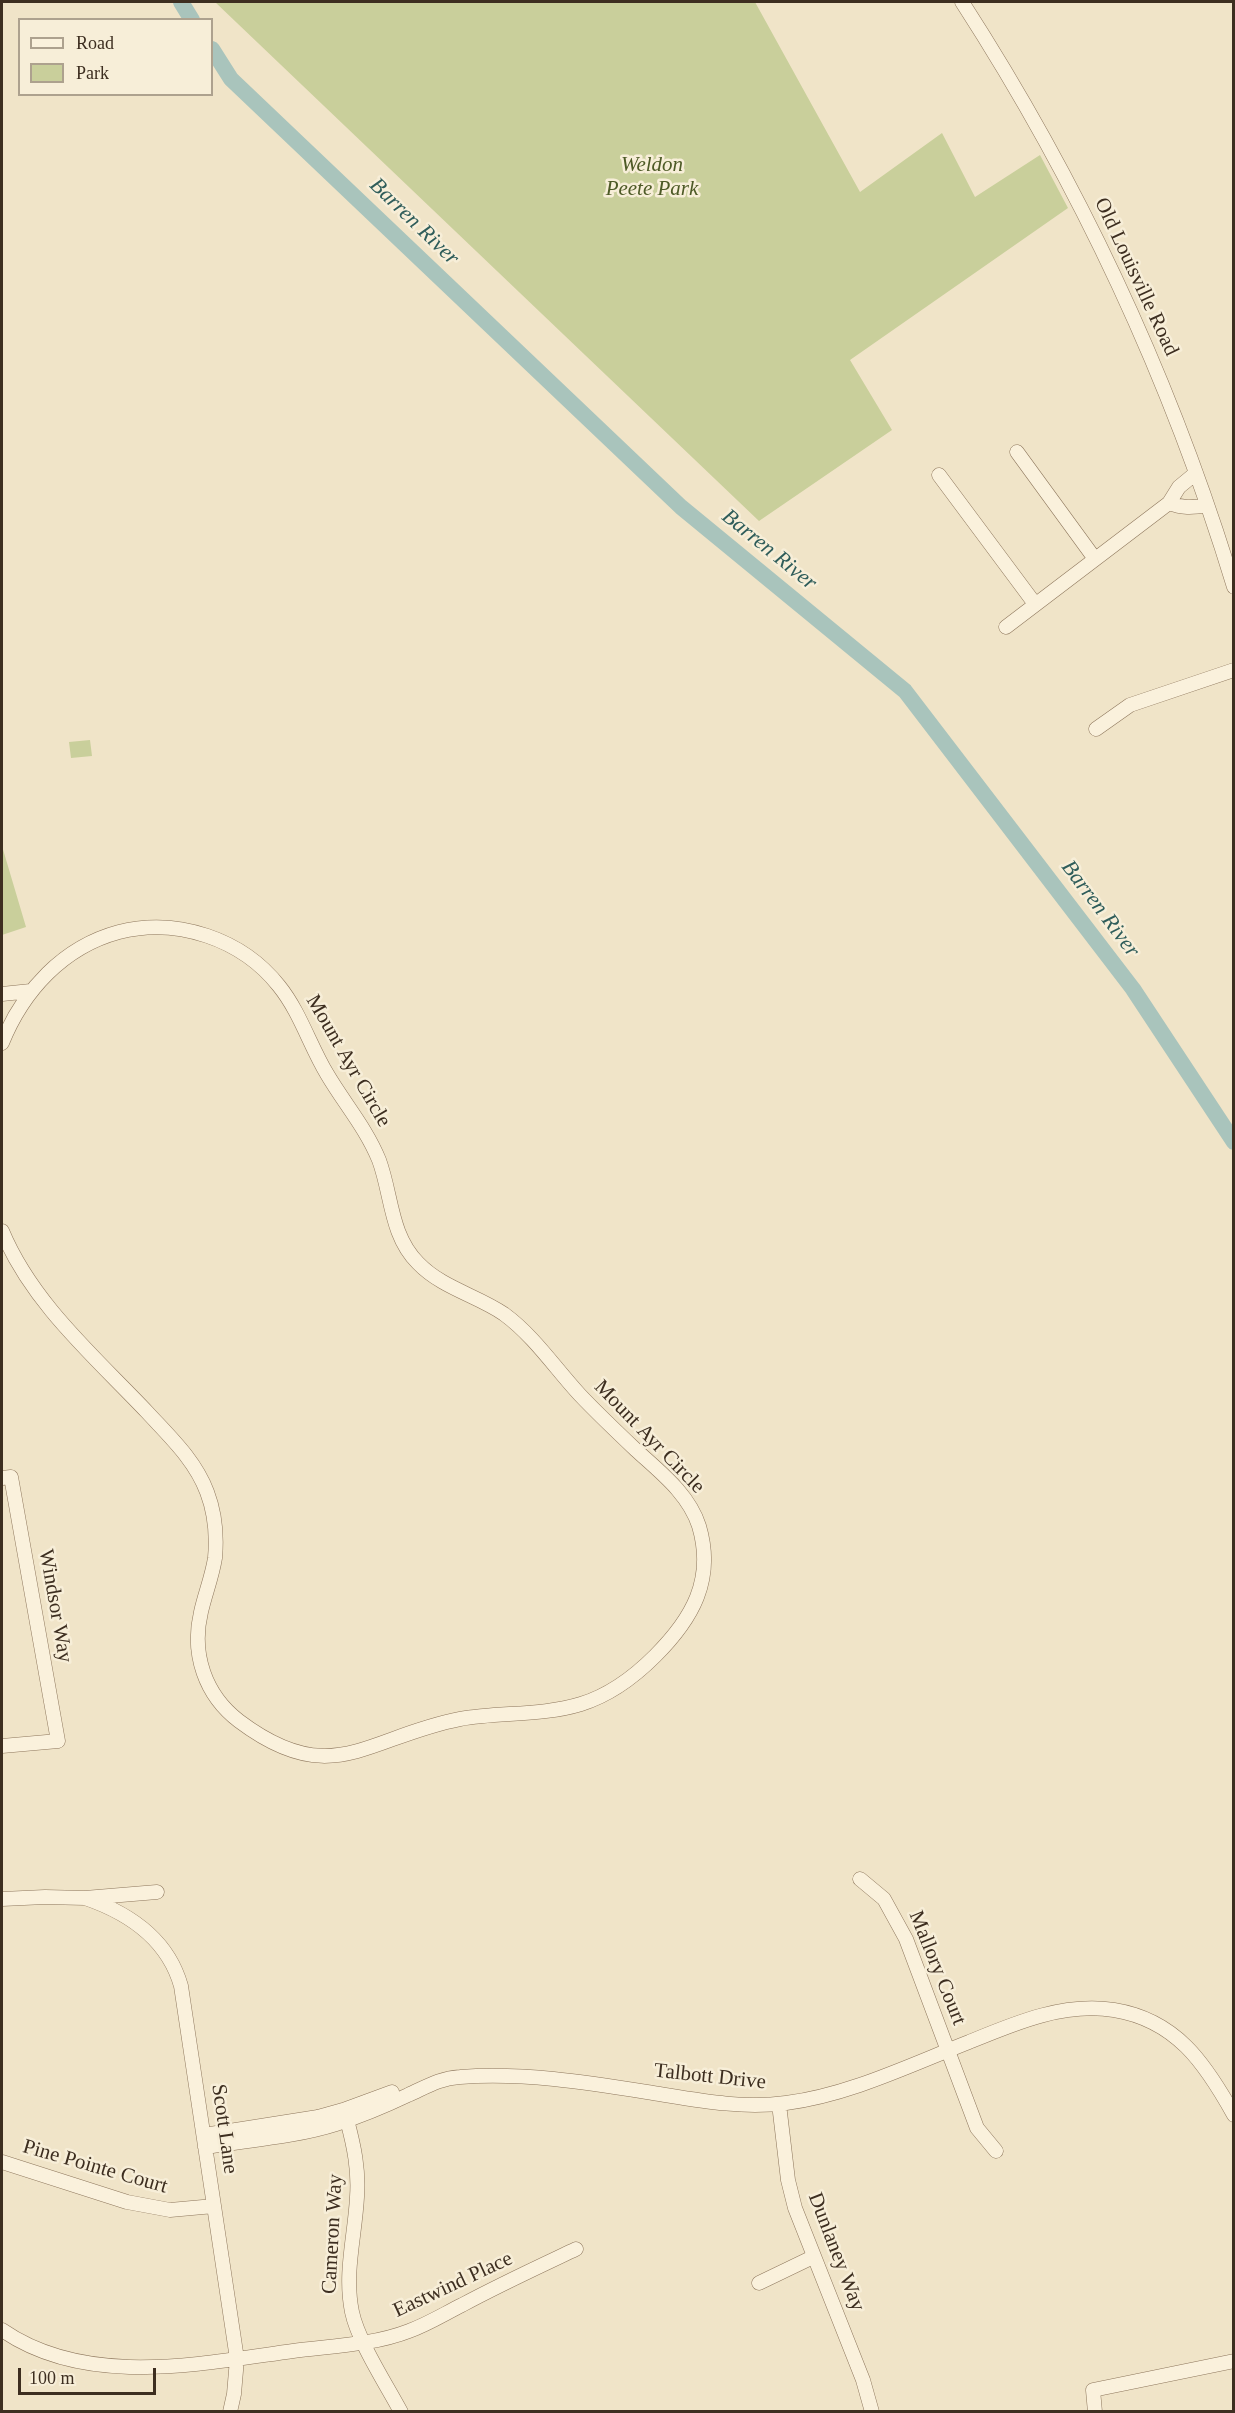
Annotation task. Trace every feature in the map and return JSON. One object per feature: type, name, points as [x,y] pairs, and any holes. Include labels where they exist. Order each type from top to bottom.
[{"type":"street","name":"Old Louisville Road","points":[[962,2],[1036,124],[1091,227],[1143,338],[1196,473],[1233,587]]},
{"type":"street","points":[[1017,452],[1095,559]]},
{"type":"street","points":[[1006,627],[1169,503],[1179,487],[1196,473]]},
{"type":"street","points":[[939,475],[1035,604]]},
{"type":"street","points":[[1169,503],[1192,508],[1207,505]]},
{"type":"street","points":[[1096,729],[1130,705],[1233,670]]},
{"type":"street","name":"Mount Ayr Circle","points":[[2,1043],[14,1016],[31,991],[60,962],[84,946],[115,933],[142,928],[185,930],[212,938],[241,952],[267,973],[287,998],[325,1072],[370,1141],[383,1172],[394,1222],[410,1254],[436,1279],[498,1311],[518,1326],[594,1410],[687,1501],[699,1528],[704,1558],[700,1591],[686,1621],[675,1636],[630,1678],[605,1694],[577,1706],[460,1719],[360,1752],[344,1755],[314,1755],[299,1752],[271,1740],[244,1724],[220,1702],[203,1674],[198,1658],[198,1625],[211,1575],[216,1542],[213,1509],[200,1477],[173,1440],[46,1305],[22,1272],[2,1231]]},
{"type":"street","points":[[2,994],[31,991]]},
{"type":"street","name":"Windsor Way","points":[[2,1746],[58,1741],[6,1478]]},
{"type":"street","name":"Mallory Court","points":[[860,1879],[884,1899],[901,1929],[916,1960],[977,2128],[996,2151]]},
{"type":"street","name":"Scott Lane","points":[[2,1899],[85,1898],[157,1892]]},
{"type":"street","name":"Scott Lane","points":[[85,1898],[112,1909],[142,1928],[160,1945],[173,1964],[183,1997],[237,2359],[230,2412]]},
{"type":"street","name":"Talbott Drive","points":[[204,2141],[314,2129],[347,2120],[432,2083],[459,2077],[526,2078],[600,2085],[717,2102],[779,2104],[850,2087],[1012,2025],[1062,2011],[1096,2008],[1129,2013],[1158,2025],[1182,2042],[1203,2064],[1233,2115]]},
{"type":"street","points":[[204,2141],[318,2117],[400,2089],[432,2083]]},
{"type":"street","name":"Dunlaney Way","points":[[779,2104],[788,2180],[795,2208],[863,2380],[872,2412]]},
{"type":"street","name":"Cameron Way","points":[[347,2120],[358,2173],[357,2207],[349,2265],[350,2299],[354,2320],[401,2412]]},
{"type":"street","name":"Pine Pointe Court","points":[[2,2162],[127,2202],[170,2210],[214,2206]]},
{"type":"street","name":"Eastwind Place","points":[[2,2330],[14,2338],[70,2360],[126,2368],[182,2366],[364,2342],[399,2334],[441,2318],[459,2306],[576,2249]]},
{"type":"street","points":[[759,2283],[813,2257]]},
{"type":"street","points":[[1095,2412],[1093,2390],[1233,2361]]},
{"type":"green space","name":"Weldon Peete Park","points":[[215,2],[755,2],[860,192],[942,133],[975,197],[1040,155],[1068,208],[850,360],[892,430],[759,521]]},
{"type":"green space","points":[[90,740],[92,756],[71,758],[69,742]]},
{"type":"green space","points":[[2,846],[26,927],[2,935]]},
{"type":"waterway","name":"Barren River","points":[[181,2],[191,18]]},
{"type":"waterway","name":"Barren River","points":[[213,51],[231,79],[681,507],[905,691],[1133,989],[1234,1142]]}]
